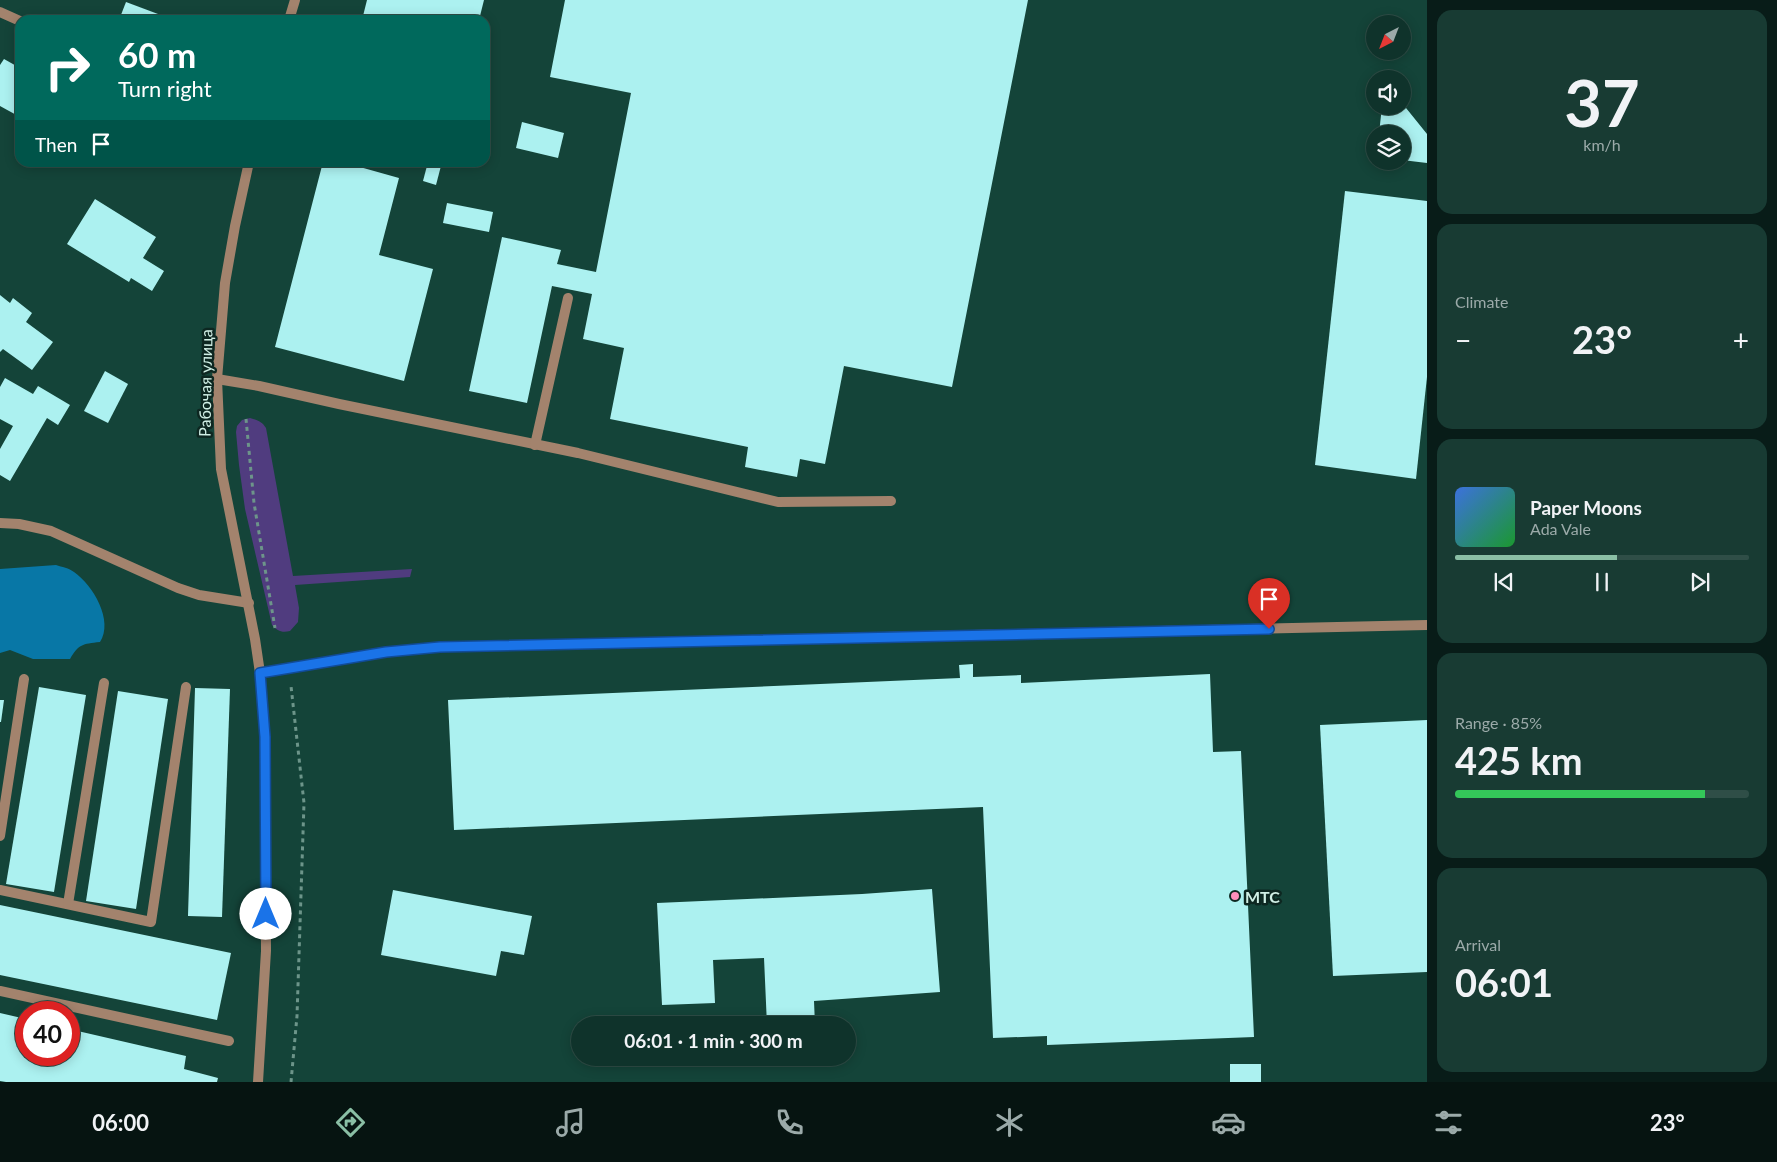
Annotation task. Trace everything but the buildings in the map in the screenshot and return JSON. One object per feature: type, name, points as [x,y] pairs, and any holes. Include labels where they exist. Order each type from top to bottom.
[{"type":"street","points":[[290,15],[295,0]]},
{"type":"street","points":[[0,12],[15,19]]},
{"type":"street","name":"Рабочая улица","points":[[249,167],[235,226],[225,283],[217,379],[221,469],[249,603],[260,673],[266,756],[266,941],[258,1082]]},
{"type":"street","points":[[536,444],[568,298]]},
{"type":"street","points":[[217,379],[259,386],[587,455],[778,502],[891,501]]},
{"type":"street","points":[[0,523],[19,524],[51,531],[178,588],[199,595],[249,603]]},
{"type":"street","points":[[260,673],[386,652],[440,647],[1427,625]]},
{"type":"street","points":[[0,836],[24,678]]},
{"type":"street","points":[[68,904],[104,683]]},
{"type":"street","points":[[0,890],[151,922],[186,687]]},
{"type":"street","points":[[0,991],[229,1041]]},
{"type":"path","points":[[246,419],[254,503],[275,628]]},
{"type":"path","points":[[289,668],[304,803],[297,1016],[291,1082]]},
{"type":"shaded area","points":[[250,418],[261,422],[266,428],[293,576],[412,569],[410,577],[295,585],[299,608],[298,622],[290,631],[282,632],[274,627],[245,509],[239,465],[237,426],[242,420]]},
{"type":"water","points":[[56,565],[74,572],[88,585],[94,594],[103,614],[105,624],[100,642],[82,646],[76,650],[70,659],[33,659],[10,650],[0,653],[0,569]]},
{"type":"place","name":"МТС","points":[[1235,896]]},
{"type":"route","points":[[266,914],[265,737],[260,673],[386,652],[440,647],[1269,629]]}]
